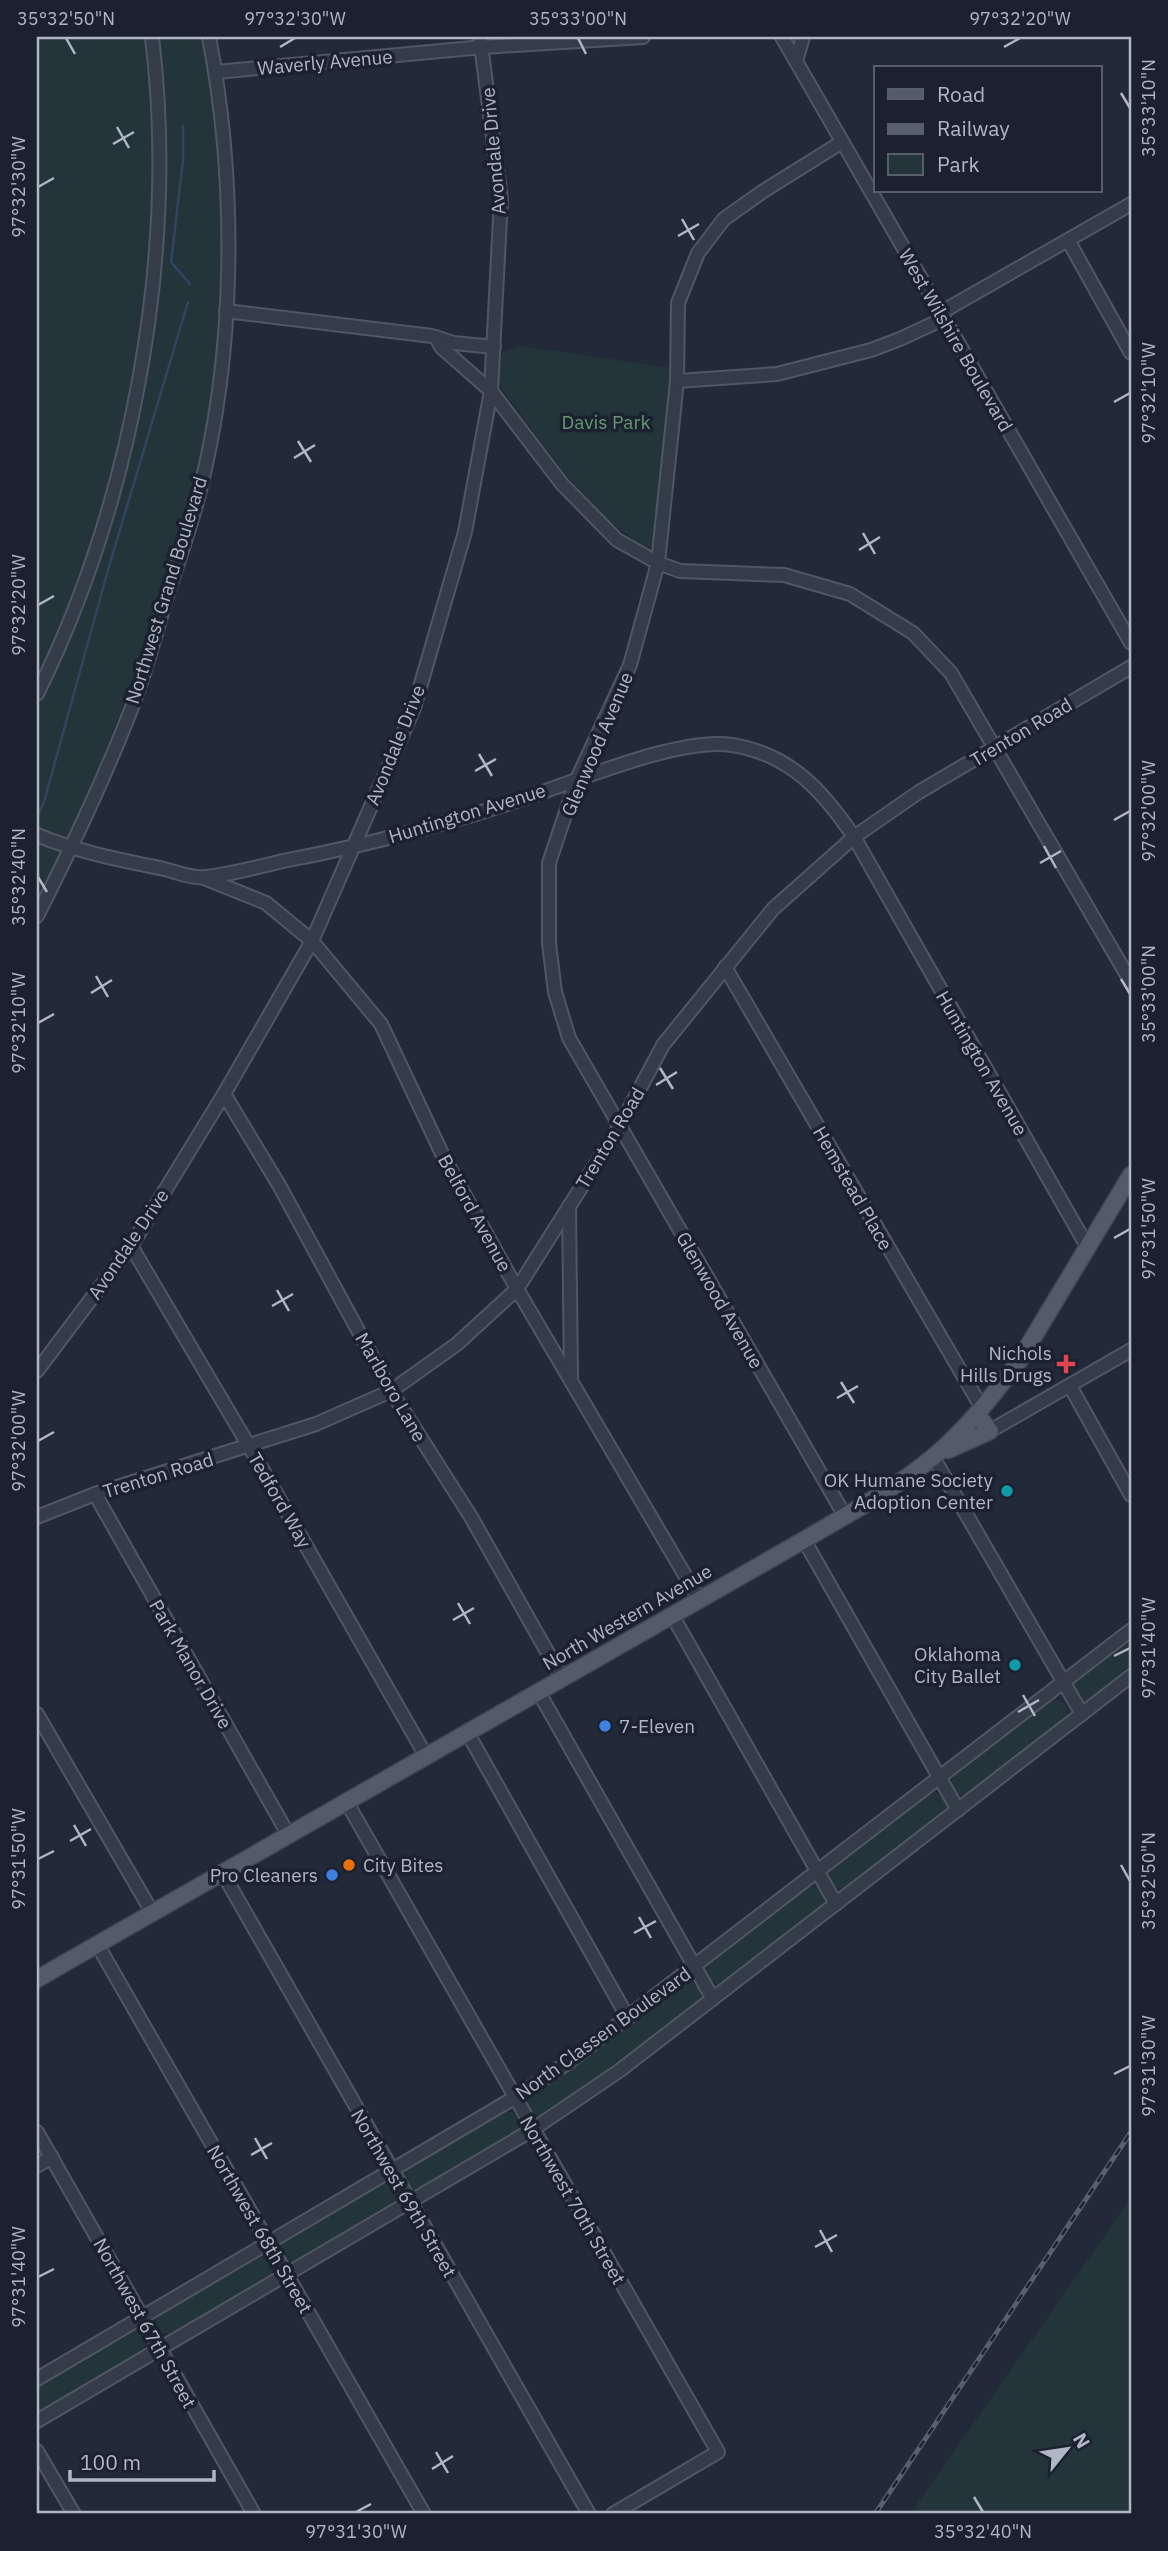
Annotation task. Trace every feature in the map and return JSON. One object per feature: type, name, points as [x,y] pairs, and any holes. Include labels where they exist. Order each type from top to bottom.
[{"type":"main road","name":"North Western Avenue","points":[[37,1979],[878,1497],[933,1457],[979,1411],[1019,1360],[1131,1175]]},
{"type":"main road","points":[[933,1457],[990,1431],[979,1411]]},
{"type":"street","points":[[37,694],[83,589],[124,454],[141,371],[154,266],[160,164],[152,37]]},
{"type":"street","name":"Northwest Grand Boulevard","points":[[37,916],[71,849],[136,695],[198,496],[216,404],[226,311],[229,202],[216,72],[209,37]]},
{"type":"street","name":"Waverly Avenue","points":[[216,72],[481,42],[643,37]]},
{"type":"street","name":"West Wilshire Boulevard","points":[[782,37],[1131,643]]},
{"type":"street","points":[[796,61],[803,37]]},
{"type":"street","name":"Avondale Drive","points":[[37,1371],[131,1246],[224,1094],[312,941],[414,708],[465,532],[491,391],[501,199],[481,42]]},
{"type":"street","name":"Glenwood Avenue","points":[[842,142],[724,219],[698,253],[678,303],[677,381],[659,563],[630,665],[577,779],[549,863],[549,943],[555,992],[569,1038],[845,1516]]},
{"type":"street","points":[[677,381],[777,374],[871,350],[942,316],[1131,204]]},
{"type":"street","points":[[1069,242],[1131,353]]},
{"type":"street","points":[[226,311],[436,337],[454,343],[494,347]]},
{"type":"street","points":[[436,337],[442,347],[491,391],[562,484],[617,540],[680,571],[784,575],[850,594],[913,633],[951,673],[996,746],[1131,982]]},
{"type":"street","name":"Trenton Road","points":[[37,1517],[95,1494],[316,1424],[391,1391],[457,1344],[517,1289],[620,1126],[663,1045],[774,909],[855,837],[919,792],[1131,667]]},
{"type":"street","name":"Huntington Avenue","points":[[37,835],[71,849],[202,878],[353,847],[695,746],[731,744],[773,755],[810,781],[836,810],[855,837],[1087,1248]]},
{"type":"street","name":"Belford Avenue","points":[[202,878],[266,903],[312,941],[381,1024],[444,1158],[517,1289],[699,1600]]},
{"type":"street","name":"Hemstead Place","points":[[725,967],[979,1411]]},
{"type":"street","name":"Marlboro Lane","points":[[224,1094],[279,1185],[391,1391],[471,1517],[562,1678]]},
{"type":"street","points":[[569,1206],[571,1381]]},
{"type":"street","name":"Tedford Way","points":[[131,1246],[426,1756]]},
{"type":"street","points":[[990,1431],[1131,1350]]},
{"type":"street","points":[[1070,1385],[1131,1495]]},
{"type":"street","points":[[933,1457],[1082,1714]]},
{"type":"street","name":"Park Manor Drive","points":[[95,1494],[288,1834]]},
{"type":"street","points":[[804,1539],[958,1810]]},
{"type":"street","points":[[672,1615],[835,1904]]},
{"type":"street","name":"North Classen Boulevard","points":[[37,2379],[514,2098],[569,2062],[1131,1630]]},
{"type":"street","name":"North Classen Boulevard","points":[[37,2421],[532,2130],[619,2071],[1131,1676]]},
{"type":"street","points":[[538,1691],[713,1999]]},
{"type":"street","points":[[37,1714],[152,1912]]},
{"type":"street","points":[[467,1732],[628,2018]]},
{"type":"street","name":"Northwest 70th Street","points":[[346,1801],[718,2452],[612,2514]]},
{"type":"street","name":"Northwest 69th Street","points":[[222,1872],[589,2514]]},
{"type":"street","name":"Northwest 68th Street","points":[[97,1944],[424,2514]]},
{"type":"street","name":"Northwest 67th Street","points":[[37,2132],[254,2514]]},
{"type":"street","points":[[37,2166],[52,2157]]},
{"type":"street","points":[[37,2451],[74,2514]]},
{"type":"green space","points":[[37,37],[148,37],[154,173],[152,218],[136,361],[116,457],[91,544],[37,682]]},
{"type":"green space","points":[[159,37],[203,37],[217,129],[223,198],[222,282],[214,373],[198,475],[174,560],[113,731],[72,832],[64,839],[37,830],[37,711],[79,617],[98,565],[134,435],[144,383],[164,227],[167,169]]},
{"type":"green space","name":"Davis Park","points":[[521,346],[672,368],[658,541],[652,546],[643,547],[607,519],[563,471],[502,389],[498,378],[502,352]]},
{"type":"green space","points":[[37,844],[58,849],[61,854],[37,905]]},
{"type":"green space","points":[[1131,1638],[1131,1669],[1092,1700],[1082,1701],[1076,1697],[1073,1686],[1076,1680]]},
{"type":"green space","points":[[1055,1698],[1066,1704],[1068,1717],[970,1795],[961,1795],[954,1791],[954,1774]]},
{"type":"green space","points":[[930,1792],[936,1792],[945,1798],[947,1807],[944,1815],[845,1889],[833,1886],[828,1873],[832,1867]]},
{"type":"green space","points":[[813,1886],[824,1894],[822,1908],[726,1982],[716,1984],[707,1978],[705,1972],[709,1962],[804,1888]]},
{"type":"green space","points":[[690,1981],[700,1988],[702,1995],[698,2004],[602,2077],[542,2117],[529,2113],[526,2101],[532,2093],[578,2062],[681,1984]]},
{"type":"green space","points":[[505,2111],[513,2112],[519,2119],[518,2131],[422,2189],[410,2189],[403,2176],[409,2166]]},
{"type":"green space","points":[[382,2183],[395,2189],[397,2198],[392,2207],[296,2262],[285,2261],[279,2250],[285,2239]]},
{"type":"green space","points":[[1131,2198],[1131,2514],[908,2514],[915,2507]]},
{"type":"green space","points":[[260,2255],[272,2264],[272,2273],[268,2279],[173,2335],[160,2333],[156,2322],[159,2314]]},
{"type":"green space","points":[[136,2332],[141,2334],[146,2343],[141,2354],[37,2416],[37,2387]]},
{"type":"waterway","points":[[183,126],[183,161],[171,262],[190,284]]},
{"type":"waterway","points":[[37,816],[44,802],[108,570],[188,302]]},
{"type":"railway","points":[[875,2514],[1131,2132]]},
{"type":"place","name":"Nichols Hills Drugs","points":[[1066,1364]]},
{"type":"place","name":"OK Humane Society Adoption Center","points":[[1007,1491]]},
{"type":"place","name":"Oklahoma City Ballet","points":[[1015,1665]]},
{"type":"place","name":"7-Eleven","points":[[605,1726]]},
{"type":"place","name":"City Bites","points":[[349,1865]]},
{"type":"place","name":"Pro Cleaners","points":[[332,1875]]}]
